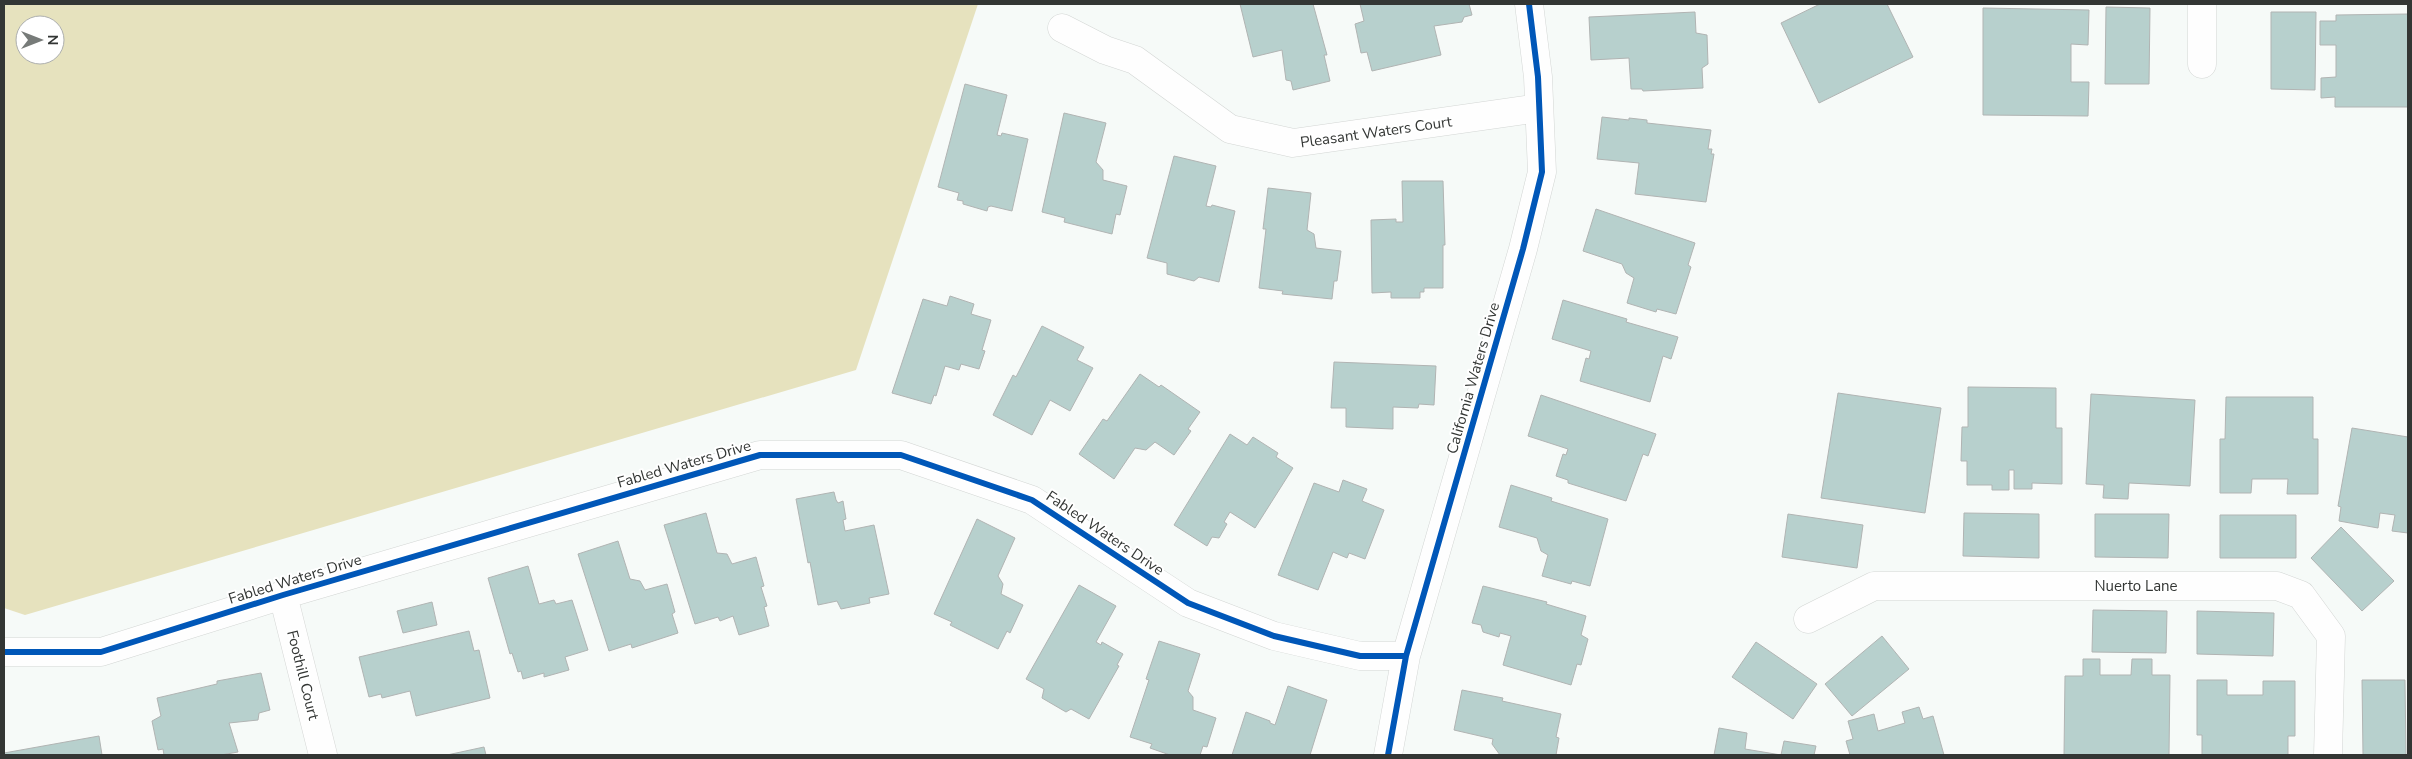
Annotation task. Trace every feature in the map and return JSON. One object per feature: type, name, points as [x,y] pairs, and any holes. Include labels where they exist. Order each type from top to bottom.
[{"type":"street","name":"California Waters Drive","points":[[1388,755],[1406,656],[1520,258],[1542,172],[1540,108],[1529,4]]},
{"type":"street","points":[[2202,4],[2202,64]]},
{"type":"street","name":"Pleasant Waters Court","points":[[1062,28],[1105,50],[1135,60],[1230,129],[1293,143],[1540,108]]},
{"type":"street","name":"Fabled Waters Drive","points":[[4,652],[101,652],[283,595],[760,455],[901,455],[1032,500],[1188,603],[1274,636],[1360,656],[1406,656]]},
{"type":"street","name":"Nuerto Lane","points":[[1808,619],[1874,586],[2277,586],[2301,595],[2331,636],[2328,755]]},
{"type":"street","name":"Foothill Court","points":[[283,595],[323,755]]},
{"type":"shaded area","points":[[4,4],[978,4],[856,370],[25,615],[4,608]]},
{"type":"building","points":[[1240,4],[1313,4],[1327,55],[1324,55],[1330,81],[1293,90],[1291,81],[1286,80],[1282,50],[1253,57]]},
{"type":"building","points":[[1360,4],[1469,4],[1472,15],[1464,17],[1462,22],[1434,26],[1441,55],[1372,71],[1367,52],[1361,53],[1355,24],[1364,21]]},
{"type":"building","points":[[1820,4],[1887,4],[1913,57],[1819,103],[1781,23]]},
{"type":"building","points":[[2106,7],[2150,8],[2149,84],[2105,84]]},
{"type":"building","points":[[1983,8],[2089,10],[2088,45],[2071,44],[2071,82],[2089,82],[2088,116],[1983,115]]},
{"type":"building","points":[[1695,12],[1696,33],[1707,35],[1708,64],[1702,68],[1703,88],[1643,91],[1642,89],[1631,89],[1629,58],[1591,60],[1589,17]]},
{"type":"building","points":[[2271,12],[2316,12],[2315,90],[2271,89]]},
{"type":"building","points":[[2408,14],[2408,107],[2335,107],[2335,97],[2321,98],[2321,78],[2336,77],[2336,45],[2320,45],[2320,21],[2336,21],[2336,15]]},
{"type":"building","points":[[965,84],[1007,95],[997,135],[1001,136],[1002,133],[1028,139],[1012,211],[991,206],[988,207],[987,211],[963,204],[963,201],[957,200],[959,193],[938,187]]},
{"type":"building","points":[[1064,113],[1106,123],[1096,162],[1103,170],[1103,180],[1127,186],[1120,215],[1116,214],[1112,234],[1064,222],[1065,218],[1042,212]]},
{"type":"building","points":[[1602,117],[1647,120],[1647,123],[1711,130],[1708,149],[1712,149],[1711,154],[1714,154],[1706,202],[1635,194],[1639,163],[1597,159]]},
{"type":"building","points":[[1174,156],[1216,166],[1206,206],[1211,207],[1212,205],[1235,211],[1219,282],[1199,277],[1194,281],[1167,274],[1167,263],[1147,258]]},
{"type":"building","points":[[1402,181],[1443,181],[1445,245],[1443,245],[1443,288],[1424,288],[1424,292],[1420,292],[1420,298],[1391,298],[1391,292],[1372,293],[1371,220],[1396,219],[1396,222],[1403,222]]},
{"type":"building","points":[[1268,188],[1311,193],[1307,230],[1314,234],[1316,248],[1341,251],[1337,281],[1334,281],[1332,299],[1282,294],[1283,291],[1259,288],[1266,229],[1263,229]]},
{"type":"building","points":[[1596,209],[1695,243],[1688,265],[1691,267],[1676,314],[1657,309],[1656,312],[1627,303],[1634,278],[1626,273],[1622,264],[1583,251]]},
{"type":"building","points":[[950,296],[974,304],[971,314],[991,320],[982,350],[985,351],[979,369],[961,364],[959,370],[945,366],[936,396],[934,395],[931,404],[892,393],[923,299],[947,306]]},
{"type":"building","points":[[1563,300],[1627,319],[1626,322],[1678,337],[1671,359],[1663,356],[1650,402],[1580,381],[1586,358],[1589,359],[1591,351],[1552,339]]},
{"type":"building","points":[[1042,326],[1084,347],[1077,360],[1093,368],[1070,411],[1050,400],[1032,435],[993,415],[1013,375],[1016,377]]},
{"type":"building","points":[[1334,362],[1436,366],[1434,405],[1419,404],[1418,408],[1393,407],[1393,429],[1346,427],[1346,408],[1331,408]]},
{"type":"building","points":[[1140,374],[1159,387],[1161,385],[1200,412],[1188,429],[1191,431],[1174,455],[1155,442],[1146,450],[1135,448],[1114,479],[1079,454],[1103,419],[1107,421]]},
{"type":"building","points":[[1968,387],[2056,388],[2056,428],[2062,428],[2062,484],[2032,483],[2032,489],[2014,489],[2014,470],[2009,470],[2009,490],[1992,490],[1992,485],[1967,485],[1967,461],[1961,461],[1962,427],[1968,427]]},
{"type":"building","points":[[1838,393],[1941,408],[1925,513],[1821,498]]},
{"type":"building","points":[[2091,394],[2195,400],[2190,486],[2129,483],[2128,499],[2103,498],[2104,485],[2086,484]]},
{"type":"building","points":[[1541,395],[1656,434],[1648,456],[1643,454],[1626,501],[1568,483],[1568,480],[1556,476],[1563,454],[1566,455],[1568,449],[1528,436]]},
{"type":"building","points":[[2226,397],[2313,397],[2313,439],[2318,439],[2318,494],[2287,494],[2288,479],[2252,479],[2251,493],[2220,493],[2220,439],[2225,439]]},
{"type":"building","points":[[2352,428],[2408,437],[2408,533],[2392,531],[2395,515],[2380,513],[2378,528],[2339,521],[2341,507],[2338,506]]},
{"type":"building","points":[[1230,434],[1247,445],[1253,437],[1278,453],[1276,457],[1293,468],[1255,528],[1230,512],[1224,522],[1227,524],[1219,538],[1212,537],[1207,546],[1174,525]]},
{"type":"building","points":[[1343,480],[1367,489],[1362,501],[1384,510],[1365,559],[1349,553],[1347,558],[1333,552],[1318,590],[1278,575],[1314,483],[1339,492]]},
{"type":"building","points":[[1511,485],[1552,498],[1551,501],[1608,519],[1590,586],[1572,581],[1571,584],[1542,576],[1548,555],[1541,551],[1537,538],[1499,527]]},
{"type":"building","points":[[834,492],[838,503],[843,501],[846,519],[843,520],[845,531],[874,525],[889,594],[869,598],[870,603],[841,609],[837,601],[818,605],[796,499]]},
{"type":"building","points":[[706,513],[717,553],[727,554],[732,564],[756,557],[764,586],[761,587],[767,606],[764,607],[769,626],[739,635],[733,616],[720,621],[718,617],[695,624],[664,525]]},
{"type":"building","points":[[1964,513],[2039,514],[2039,558],[1963,556]]},
{"type":"building","points":[[1788,514],[1863,525],[1857,568],[1782,557]]},
{"type":"building","points":[[2095,514],[2169,514],[2168,558],[2095,557]]},
{"type":"building","points":[[2220,515],[2296,515],[2296,558],[2220,558]]},
{"type":"building","points":[[977,519],[1015,538],[998,576],[1003,584],[1001,594],[1023,605],[1010,633],[1007,631],[998,649],[950,625],[952,622],[934,614]]},
{"type":"building","points":[[2341,527],[2394,581],[2362,611],[2311,558]]},
{"type":"building","points":[[618,541],[630,579],[640,581],[645,590],[667,584],[675,612],[672,614],[678,633],[632,648],[631,644],[609,651],[578,554]]},
{"type":"building","points":[[528,566],[539,604],[554,600],[556,604],[572,600],[588,650],[565,657],[569,670],[544,677],[544,673],[523,679],[521,671],[518,672],[512,653],[510,654],[488,578]]},
{"type":"building","points":[[1079,585],[1116,606],[1096,642],[1101,645],[1102,642],[1123,654],[1117,665],[1119,666],[1089,719],[1071,709],[1066,712],[1042,698],[1044,689],[1026,679]]},
{"type":"building","points":[[1483,586],[1547,602],[1546,604],[1586,616],[1581,635],[1588,639],[1581,665],[1577,664],[1571,685],[1503,665],[1511,636],[1500,633],[1499,637],[1483,632],[1481,625],[1472,623]]},
{"type":"building","points":[[432,602],[437,625],[403,633],[397,611]]},
{"type":"building","points":[[2093,610],[2167,611],[2166,653],[2092,652]]},
{"type":"building","points":[[2197,611],[2274,613],[2273,656],[2197,654]]},
{"type":"building","points":[[469,631],[474,651],[479,650],[490,698],[416,716],[410,691],[382,698],[381,694],[369,697],[359,657]]},
{"type":"building","points":[[1882,636],[1909,669],[1852,716],[1825,684]]},
{"type":"building","points":[[1159,641],[1200,654],[1188,691],[1193,697],[1193,710],[1216,718],[1207,747],[1203,746],[1200,755],[1170,755],[1150,748],[1152,744],[1130,737],[1149,680],[1146,679]]},
{"type":"building","points":[[1756,642],[1817,684],[1793,719],[1732,677]]},
{"type":"building","points":[[2083,659],[2100,659],[2100,675],[2131,675],[2132,659],[2152,659],[2152,675],[2170,675],[2169,755],[2064,755],[2065,676],[2083,676]]},
{"type":"building","points":[[261,673],[270,710],[259,713],[258,720],[229,723],[238,752],[221,755],[164,755],[163,749],[158,750],[152,721],[161,716],[157,698],[217,684],[217,681]]},
{"type":"building","points":[[2197,680],[2227,680],[2227,695],[2263,695],[2263,681],[2295,681],[2295,736],[2288,736],[2288,755],[2202,755],[2202,735],[2197,735]]},
{"type":"building","points":[[2362,680],[2405,680],[2406,755],[2363,755]]},
{"type":"building","points":[[1288,686],[1327,700],[1310,755],[1232,755],[1246,712],[1270,721],[1270,723],[1275,725]]},
{"type":"building","points":[[1462,690],[1503,698],[1502,701],[1561,714],[1556,737],[1559,738],[1556,755],[1500,755],[1492,744],[1493,739],[1454,730]]},
{"type":"building","points":[[1919,707],[1923,719],[1933,716],[1944,755],[1850,755],[1846,741],[1853,739],[1848,721],[1874,714],[1878,731],[1905,723],[1902,712]]},
{"type":"building","points":[[1719,728],[1747,733],[1745,749],[1781,755],[1714,755]]},
{"type":"building","points":[[99,736],[102,755],[4,755],[4,753]]},
{"type":"building","points":[[1784,741],[1816,746],[1814,755],[1781,755]]},
{"type":"building","points":[[484,747],[486,755],[447,755]]},
{"type":"cycle path","points":[[1388,755],[1406,656],[1523,249],[1542,172],[1538,77],[1529,4]]},
{"type":"cycle path","points":[[4,652],[101,652],[283,595],[760,455],[901,455],[1032,500],[1188,603],[1274,636],[1360,656],[1406,656]]}]
